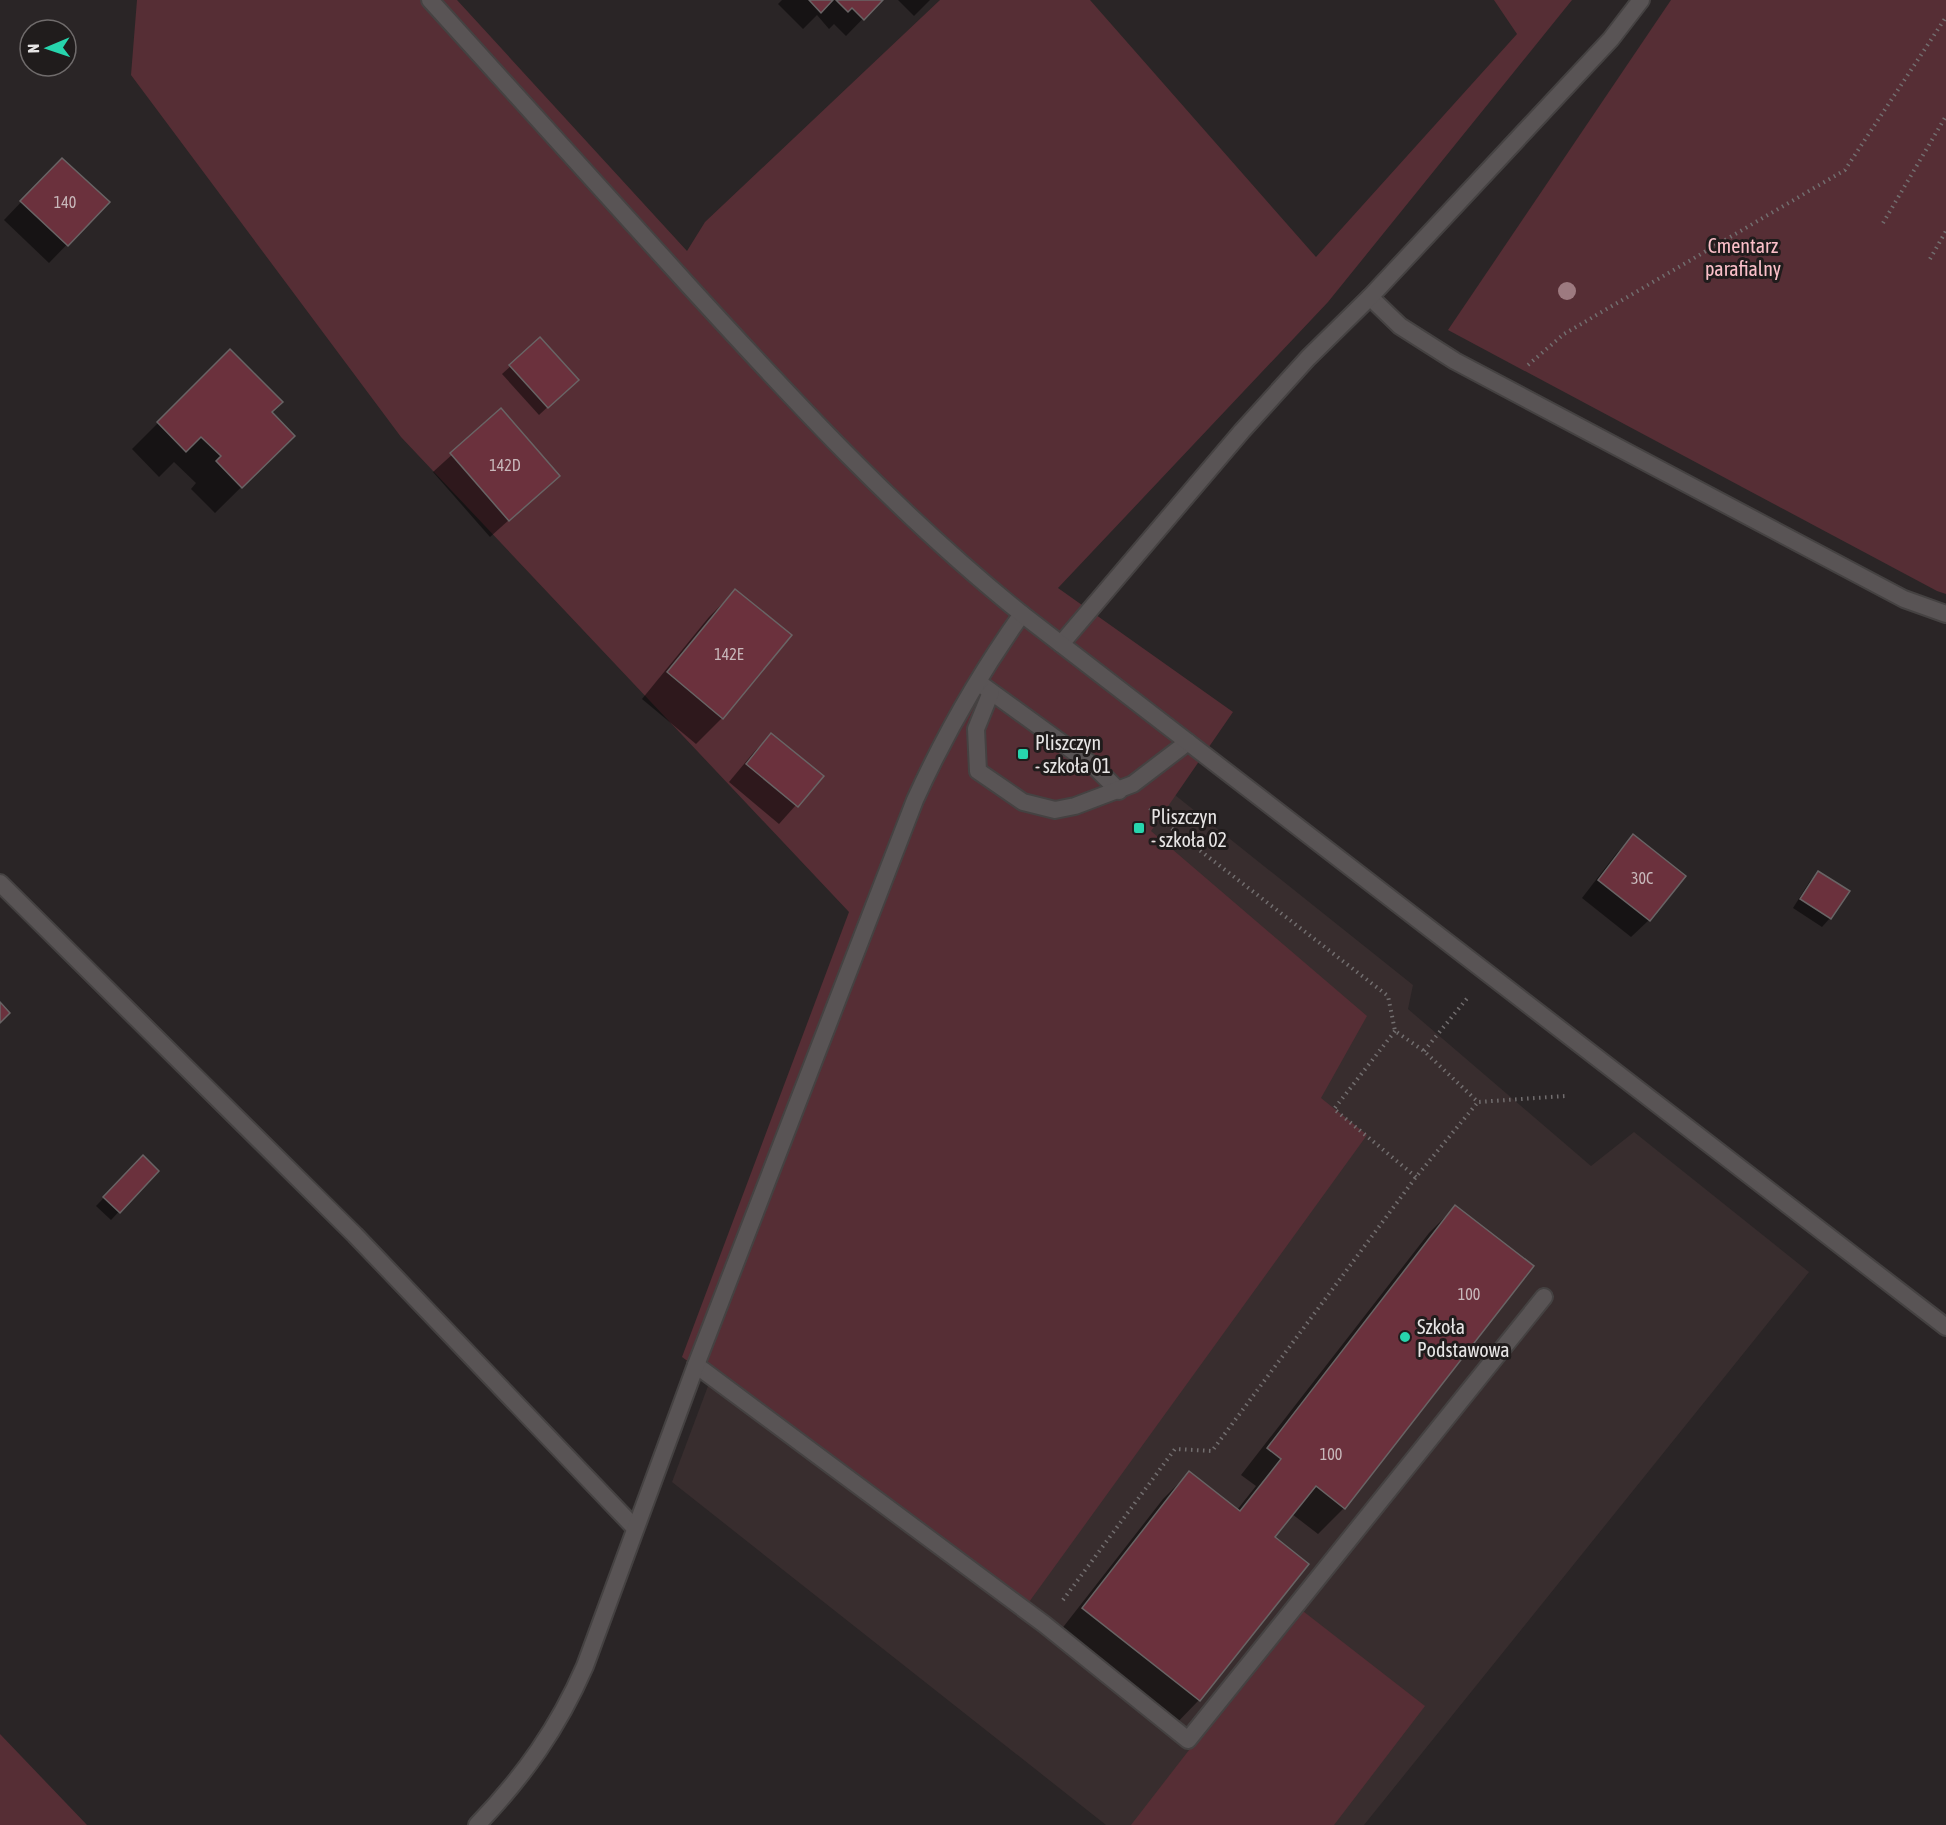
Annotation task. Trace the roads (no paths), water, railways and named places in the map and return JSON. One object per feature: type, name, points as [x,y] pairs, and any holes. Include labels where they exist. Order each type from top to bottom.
[{"type":"street","points":[[429,0],[726,326],[841,448],[954,557],[1022,614],[1946,1327]]},
{"type":"street","points":[[1061,644],[1249,423],[1603,48],[1641,0]]},
{"type":"street","points":[[1370,297],[1400,326],[1455,361],[1904,599],[1946,614]]},
{"type":"street","points":[[477,1825],[528,1768],[570,1700],[696,1365],[915,800],[938,749],[977,682],[1022,614]]},
{"type":"street","points":[[977,682],[1095,767],[1119,791]]},
{"type":"street","points":[[991,692],[976,729],[978,771],[1023,802],[1055,810],[1075,806],[1119,791],[1133,784],[1188,742]]},
{"type":"street","points":[[0,883],[355,1235],[635,1528]]},
{"type":"street","points":[[696,1365],[1044,1624],[1188,1740],[1544,1297]]},
{"type":"place","name":"Pliszczyn - szkoła 01","points":[[1023,754]]},
{"type":"place","name":"Pliszczyn - szkoła 02","points":[[1139,828]]},
{"type":"place","name":"Szkoła Podstawowa","points":[[1405,1337]]},
{"type":"park label","name":"Cmentarz parafialny","points":[[1743,256]]}]
